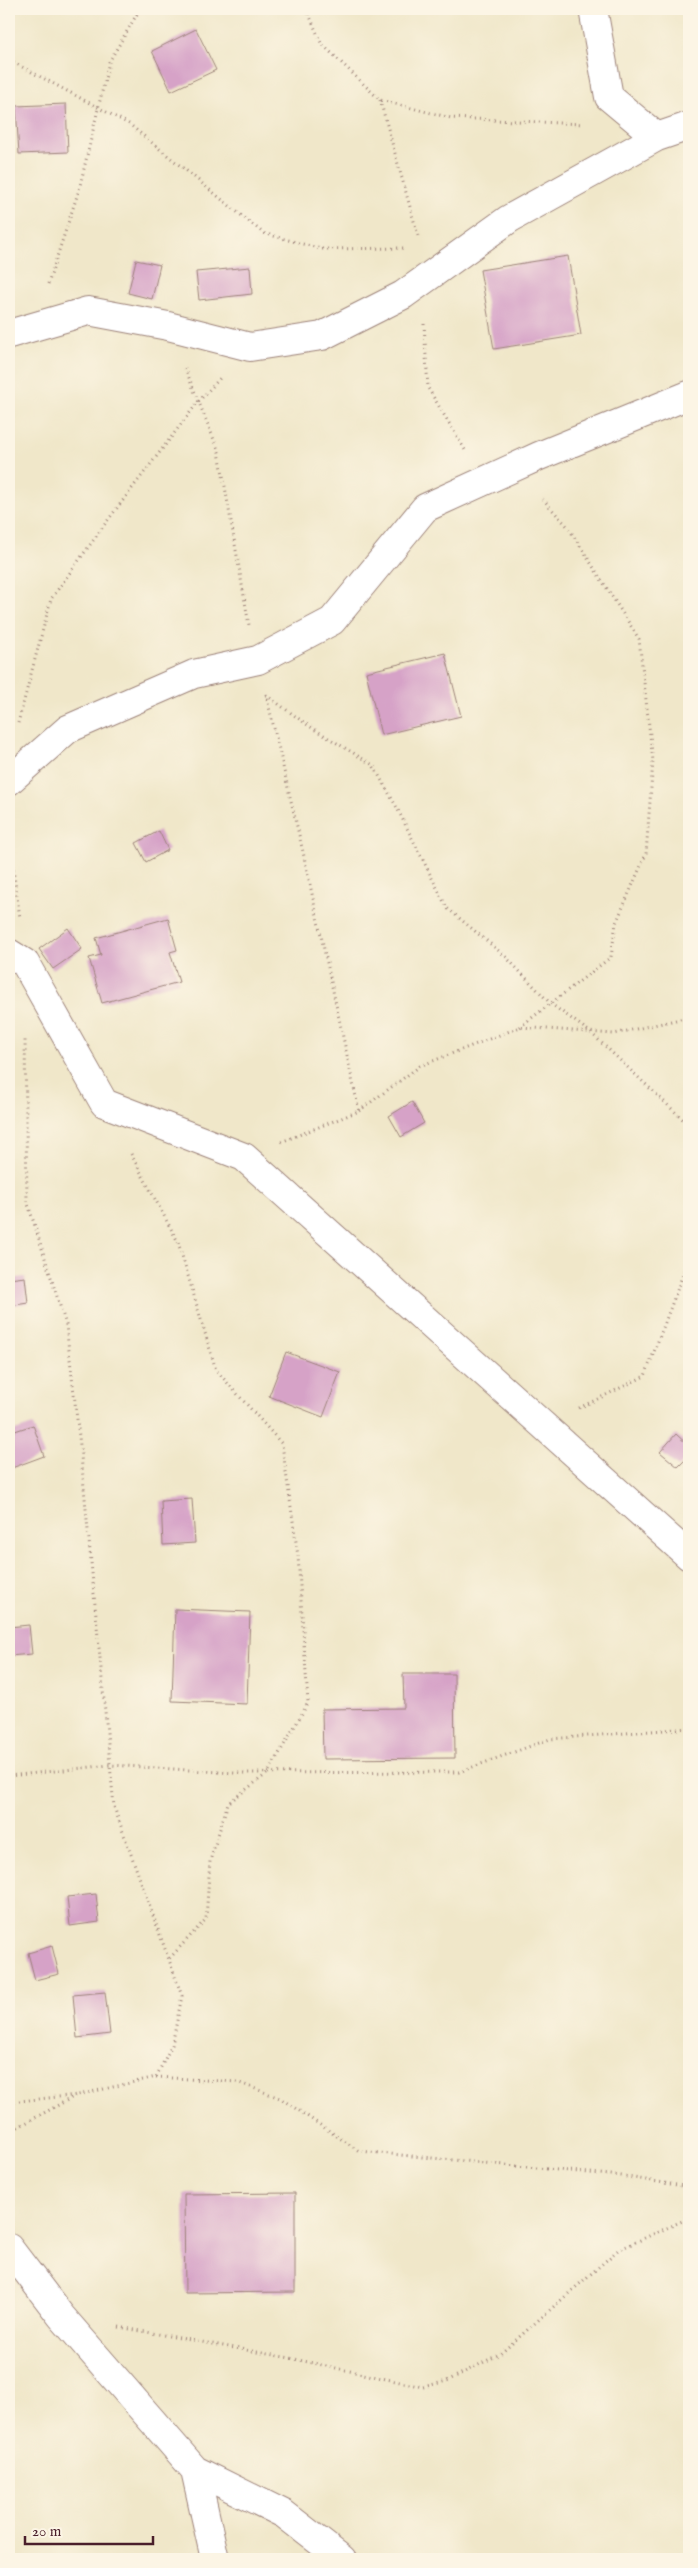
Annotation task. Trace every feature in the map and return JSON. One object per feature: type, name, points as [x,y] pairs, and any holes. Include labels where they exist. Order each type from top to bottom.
[{"type":"street","points":[[593,9],[609,97],[657,137]]},
{"type":"street","points":[[15,332],[88,311],[168,326],[250,347],[322,336],[403,295],[509,219],[657,137],[689,126]]},
{"type":"street","points":[[9,781],[68,729],[194,674],[258,660],[332,621],[425,508],[515,466],[689,395]]},
{"type":"street","points":[[17,958],[104,1103],[244,1156],[689,1556]]},
{"type":"street","points":[[9,2248],[61,2316],[195,2470],[284,2514],[342,2559]]},
{"type":"street","points":[[195,2470],[214,2559]]},
{"type":"path","points":[[15,332],[48,283],[79,190],[109,62],[140,9]]},
{"type":"path","points":[[307,9],[321,43],[380,100],[451,118],[587,124]]},
{"type":"path","points":[[9,60],[129,124],[263,233],[320,248],[467,248]]},
{"type":"path","points":[[168,326],[219,452],[244,604],[359,1111]]},
{"type":"path","points":[[16,730],[51,599],[105,524],[198,402],[250,347]]},
{"type":"path","points":[[244,1156],[359,1111],[420,1066],[520,1027],[611,957],[616,923],[646,854],[654,761],[639,639],[568,528],[515,466]]},
{"type":"path","points":[[266,695],[309,726],[373,765],[396,806],[447,908],[505,956],[551,1004],[590,1032],[689,1125]]},
{"type":"path","points":[[9,840],[17,958]]},
{"type":"path","points":[[520,1027],[614,1034],[689,1017]]},
{"type":"path","points":[[25,1032],[27,1201],[66,1325],[80,1445],[114,1807],[182,1996],[172,2045],[156,2077]]},
{"type":"path","points":[[104,1103],[178,1242],[216,1370],[282,1444],[298,1556],[308,1704],[268,1773],[228,1803],[210,1861],[206,1919],[169,1959]]},
{"type":"path","points":[[573,1410],[645,1376],[689,1258]]},
{"type":"path","points":[[9,1776],[110,1765],[268,1773],[459,1772],[550,1739],[689,1728]]},
{"type":"path","points":[[9,2102],[78,2094],[156,2077],[237,2082],[280,2098],[360,2151],[621,2176],[689,2187]]},
{"type":"path","points":[[9,2132],[78,2094]]},
{"type":"path","points":[[116,2326],[290,2358],[423,2387],[447,2381],[500,2354],[618,2250],[689,2218]]},
{"type":"building","points":[[362,9],[373,9],[364,14]]},
{"type":"building","points":[[196,29],[216,70],[171,91],[152,51]]},
{"type":"building","points":[[66,104],[68,152],[19,154],[16,106]]},
{"type":"building","points":[[568,256],[581,335],[494,349],[480,270]]},
{"type":"building","points":[[136,260],[160,265],[152,299],[128,293]]},
{"type":"building","points":[[250,267],[252,294],[199,300],[196,272]]},
{"type":"building","points":[[445,653],[461,716],[381,735],[366,672]]},
{"type":"building","points":[[159,831],[168,850],[146,862],[136,843]]},
{"type":"building","points":[[168,918],[177,950],[170,952],[179,982],[102,1003],[89,958],[101,955],[96,938]]},
{"type":"building","points":[[68,928],[82,949],[53,969],[39,949]]},
{"type":"building","points":[[412,1102],[424,1123],[401,1137],[389,1116]]},
{"type":"building","points":[[25,1277],[28,1303],[9,1306],[9,1279]]},
{"type":"building","points":[[286,1352],[340,1372],[323,1417],[269,1396]]},
{"type":"building","points":[[33,1425],[44,1456],[9,1469],[9,1433]]},
{"type":"building","points":[[676,1434],[689,1446],[689,1456],[678,1467],[660,1452]]},
{"type":"building","points":[[192,1499],[195,1543],[163,1545],[161,1501]]},
{"type":"building","points":[[175,1609],[250,1612],[247,1704],[172,1701]]},
{"type":"building","points":[[29,1625],[32,1654],[9,1656],[9,1627]]},
{"type":"building","points":[[403,1674],[454,1674],[455,1758],[323,1759],[322,1709],[404,1708]]},
{"type":"building","points":[[96,1894],[99,1922],[70,1926],[67,1897]]},
{"type":"building","points":[[52,1946],[59,1974],[35,1980],[28,1953]]},
{"type":"building","points":[[105,1992],[110,2034],[77,2038],[73,1995]]},
{"type":"building","points":[[295,2193],[295,2292],[185,2293],[184,2194]]}]
